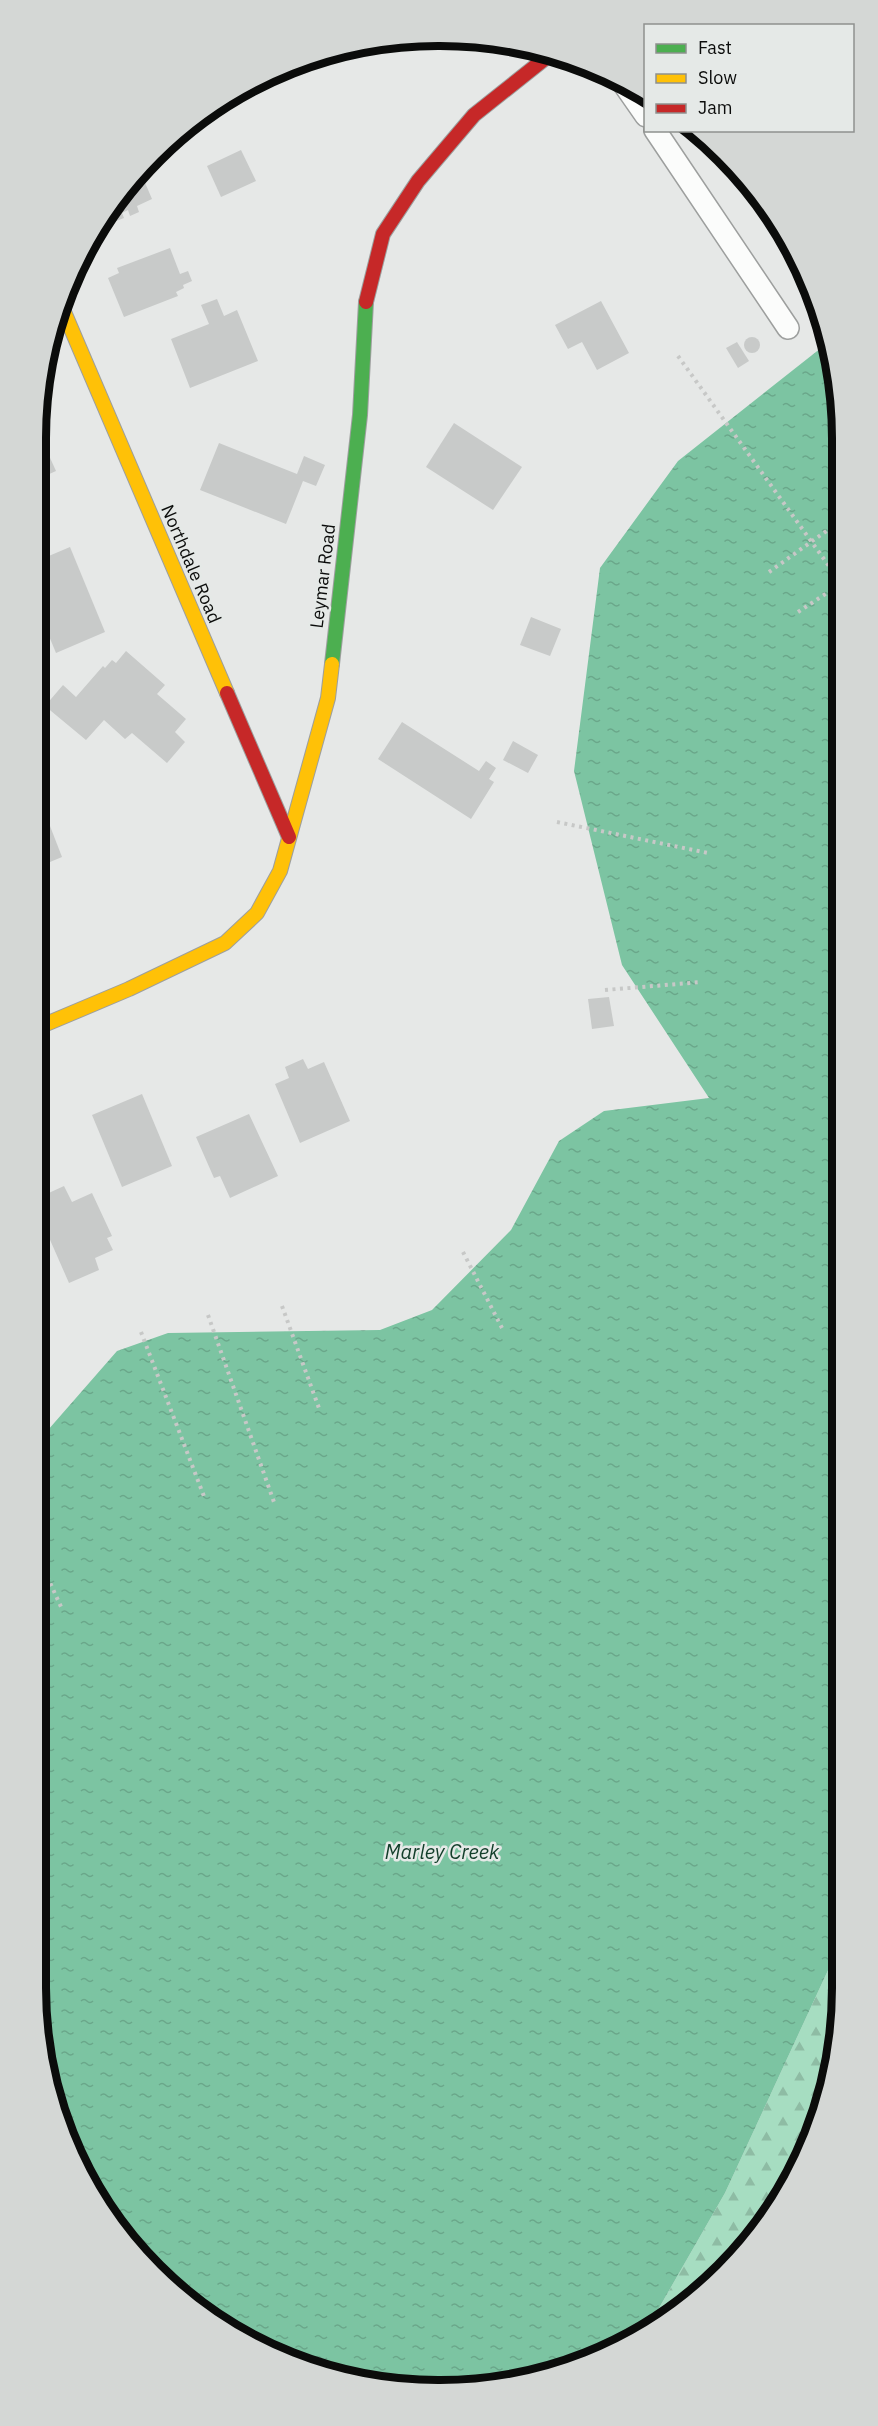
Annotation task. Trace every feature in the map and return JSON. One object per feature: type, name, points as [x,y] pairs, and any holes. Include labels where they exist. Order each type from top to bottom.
[{"type":"street","name":"Leymar Road","points":[[46,1024],[129,989],[225,943],[257,913],[280,871],[328,698],[360,415],[366,296],[383,234],[418,181],[474,115],[543,60]]},
{"type":"street","name":"Northdale Road","points":[[66,316],[288,837]]},
{"type":"lane","points":[[633,98],[644,114]]},
{"type":"lane","points":[[656,132],[788,328]]},
{"type":"path","points":[[678,356],[832,570]]},
{"type":"path","points":[[769,572],[832,527]]},
{"type":"path","points":[[798,612],[832,590]]},
{"type":"path","points":[[557,822],[708,853]]},
{"type":"path","points":[[605,990],[701,982]]},
{"type":"path","points":[[463,1252],[502,1328]]},
{"type":"path","points":[[282,1306],[320,1411]]},
{"type":"path","points":[[208,1315],[275,1505]]},
{"type":"path","points":[[141,1332],[205,1499]]},
{"type":"path","points":[[46,1574],[62,1609]]},
{"type":"green space","points":[[832,1962],[831,2013],[824,2064],[811,2113],[791,2161],[765,2205],[734,2246],[698,2282],[656,2314],[725,2193]]},
{"type":"water","name":"Marley Creek","points":[[821,348],[828,388],[832,439],[832,1962],[725,2193],[656,2314],[589,2350],[516,2372],[439,2380],[362,2372],[313,2359],[265,2339],[221,2313],[180,2282],[144,2246],[113,2205],[87,2161],[67,2113],[54,2064],[46,1987],[46,1432],[117,1351],[168,1333],[380,1330],[432,1310],[511,1230],[559,1141],[604,1111],[709,1098],[622,965],[574,771],[600,568],[678,461]]},
{"type":"building","points":[[241,150],[256,181],[221,197],[207,166]]},
{"type":"building","points":[[144,180],[152,199],[137,206],[139,212],[130,216],[128,210],[122,213],[124,218],[116,221],[115,218]]},
{"type":"building","points":[[170,248],[180,274],[188,271],[192,281],[183,285],[184,288],[176,292],[178,296],[124,317],[108,278],[119,273],[117,268]]},
{"type":"building","points":[[217,299],[224,316],[237,310],[258,361],[190,388],[171,339],[209,324],[201,305]]},
{"type":"building","points":[[601,301],[629,353],[597,370],[582,342],[568,349],[555,325]]},
{"type":"building","points":[[749,337],[755,337],[760,345],[758,351],[749,353],[744,348],[744,342]]},
{"type":"building","points":[[737,342],[749,361],[738,368],[726,348]]},
{"type":"building","points":[[454,423],[522,467],[493,510],[426,467]]},
{"type":"building","points":[[219,443],[297,474],[304,456],[325,465],[316,486],[303,481],[286,524],[200,490]]},
{"type":"building","points":[[46,449],[56,471],[46,476]]},
{"type":"building","points":[[70,547],[105,632],[56,653],[46,629],[46,557]]},
{"type":"building","points":[[531,617],[561,629],[550,656],[520,645]]},
{"type":"building","points":[[126,651],[165,685],[157,694],[186,719],[175,732],[185,742],[167,763],[132,733],[125,739],[104,720],[86,740],[46,707],[63,685],[76,697],[103,666],[105,668],[112,660],[116,663]]},
{"type":"building","points":[[402,722],[479,771],[486,761],[496,768],[489,779],[494,782],[471,819],[378,759]]},
{"type":"building","points":[[513,741],[538,755],[528,773],[503,760]]},
{"type":"building","points":[[46,816],[62,857],[46,864]]},
{"type":"building","points":[[609,997],[614,1026],[592,1029],[588,999]]},
{"type":"building","points":[[303,1059],[308,1069],[324,1062],[350,1121],[300,1143],[275,1084],[289,1078],[285,1067]]},
{"type":"building","points":[[142,1094],[172,1166],[122,1187],[92,1115]]},
{"type":"building","points":[[249,1114],[278,1176],[230,1198],[220,1176],[214,1178],[196,1137]]},
{"type":"building","points":[[64,1186],[72,1202],[92,1193],[112,1236],[107,1238],[113,1250],[95,1258],[99,1270],[69,1283],[46,1231],[46,1194]]},
{"type":"traffic: fast","points":[[332,664],[360,415],[366,302]]},
{"type":"traffic: slow","points":[[66,317],[227,693]]},
{"type":"traffic: slow","points":[[46,1024],[129,989],[225,943],[257,913],[280,871],[328,698],[332,664]]},
{"type":"traffic: jam","points":[[366,302],[383,234],[418,181],[474,115],[543,60]]},
{"type":"traffic: jam","points":[[227,693],[289,837]]}]
